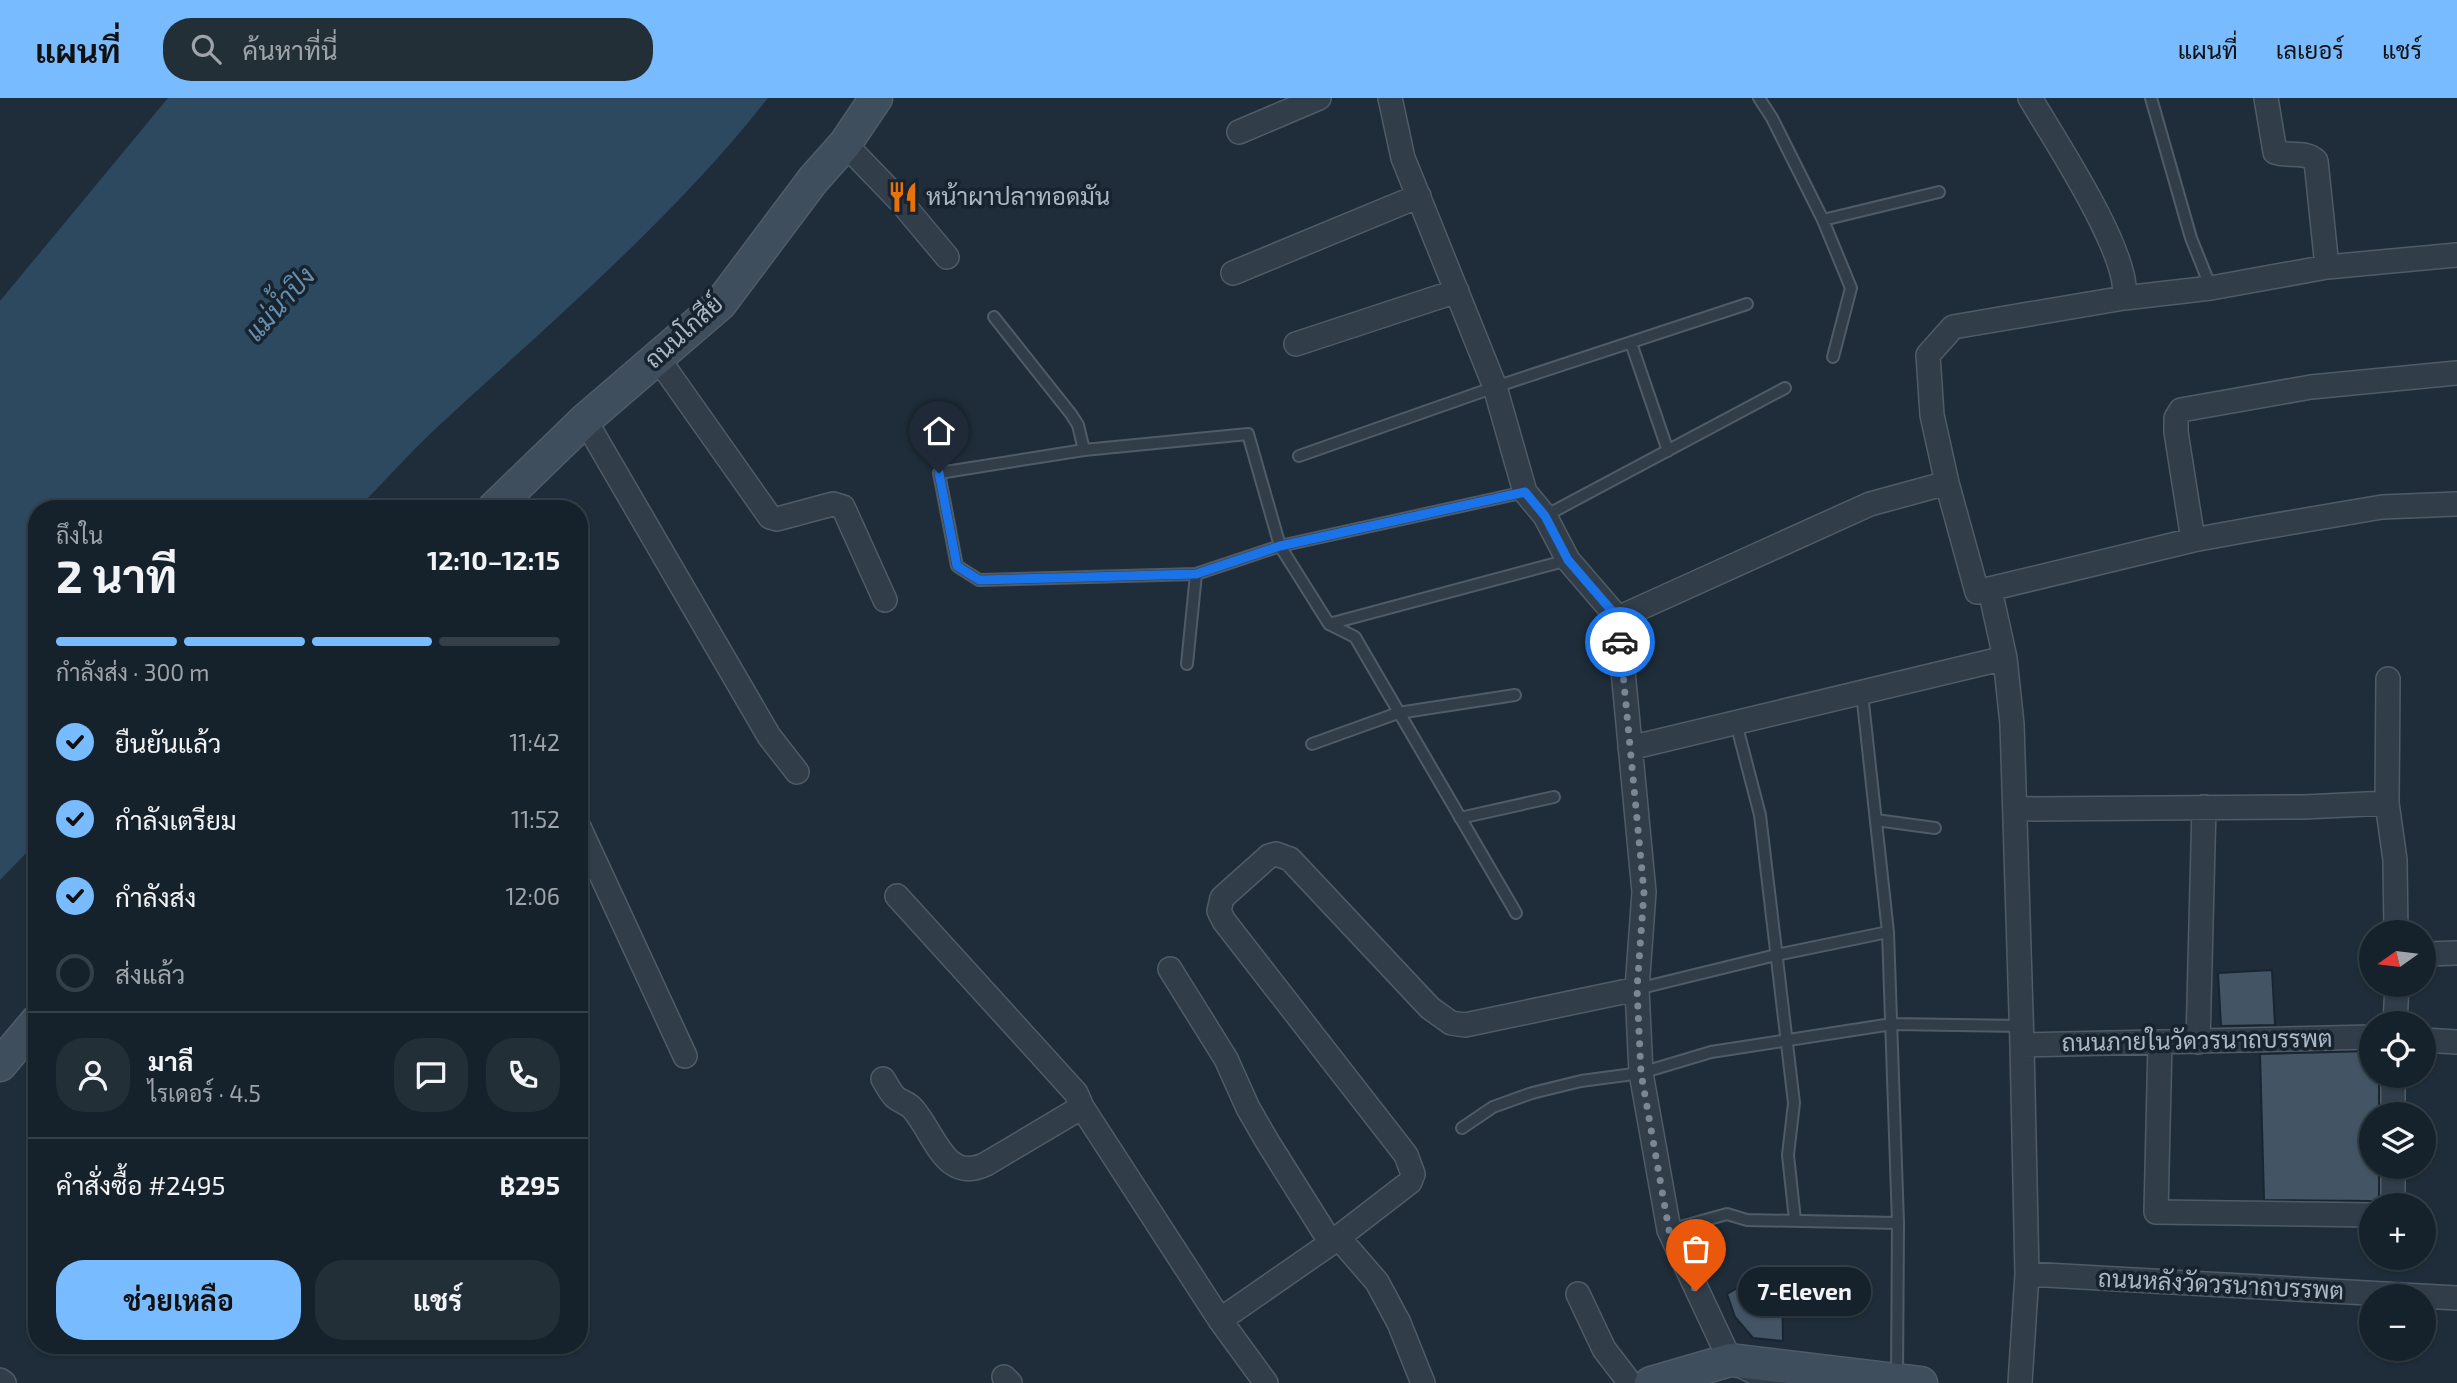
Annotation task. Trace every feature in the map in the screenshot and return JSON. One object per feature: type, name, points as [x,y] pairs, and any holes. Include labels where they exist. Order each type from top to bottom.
[{"type":"street","name":"ถนนโกสีย์","points":[[502,500],[585,420],[720,304],[813,180],[845,144],[876,98]]},
{"type":"street","points":[[1239,132],[1319,98]]},
{"type":"street","points":[[1390,98],[1403,158],[1495,387],[1525,492],[1545,516],[1568,560],[1618,618],[1644,892],[1637,989],[1641,1073],[1669,1230],[1730,1360],[1775,1383]]},
{"type":"street","points":[[2030,98],[2095,209],[2114,250],[2126,288],[2124,298]]},
{"type":"street","points":[[2266,98],[2275,152],[2305,154],[2316,161],[2327,267]]},
{"type":"street","points":[[845,144],[901,202],[947,257]]},
{"type":"street","points":[[1233,273],[1419,196]]},
{"type":"street","points":[[2457,255],[2327,267],[2211,288],[2124,298],[1953,327],[1928,355],[1932,415],[1947,484],[1977,592],[2193,540],[2382,507],[2457,504]]},
{"type":"street","points":[[1296,344],[1457,291]]},
{"type":"street","points":[[657,356],[770,517],[777,519],[833,504],[843,507],[885,600]]},
{"type":"street","points":[[2193,540],[2176,432],[2176,418],[2181,410],[2311,387],[2457,373]]},
{"type":"street","points":[[585,420],[769,736],[797,772]]},
{"type":"street","points":[[1618,618],[1870,504],[1947,484]]},
{"type":"street","points":[[1990,590],[2005,658],[2012,724],[2026,1274],[2020,1383]]},
{"type":"street","points":[[1630,748],[2005,658]]},
{"type":"street","points":[[2388,679],[2387,803],[2395,860],[2396,920]]},
{"type":"street","points":[[2015,809],[2304,807],[2387,803]]},
{"type":"street","points":[[2198,1042],[2204,807]]},
{"type":"street","points":[[588,846],[685,1056]]},
{"type":"street","points":[[1220,1320],[1335,1240],[1410,1182],[1413,1174],[1406,1155],[1223,921],[1219,911],[1222,898],[1269,856],[1276,854],[1290,859],[1430,1008],[1451,1023],[1465,1025],[1637,989]]},
{"type":"street","points":[[897,896],[1076,1093],[1082,1107],[1220,1320],[1266,1383]]},
{"type":"street","points":[[2436,954],[2457,953]]},
{"type":"street","points":[[1170,969],[1226,1059],[1248,1108],[1335,1240],[1377,1282],[1399,1323],[1423,1383]]},
{"type":"street","points":[[0,1065],[28,1032]]},
{"type":"street","name":"ถนนภายในวัดวรนาถบรรพต","points":[[2022,1035],[2160,1043],[2359,1037]]},
{"type":"street","points":[[2436,1041],[2457,1042]]},
{"type":"street","points":[[2160,1043],[2155,1212],[2359,1215]]},
{"type":"street","points":[[883,1079],[894,1096],[914,1110],[952,1165],[964,1170],[975,1170],[1082,1107]]},
{"type":"street","name":"ถนนหลังวัดวรนาถบรรพต","points":[[2026,1274],[2457,1297]]},
{"type":"street","points":[[1578,1294],[1604,1349],[1630,1383]]},
{"type":"street","points":[[1652,1383],[1730,1360],[1888,1381]]},
{"type":"lane","points":[[1759,98],[1772,118],[1823,220],[1851,288],[1833,357]]},
{"type":"lane","points":[[2151,98],[2191,238],[2211,288]]},
{"type":"lane","points":[[1823,220],[1939,192]]},
{"type":"lane","points":[[1299,456],[1747,303]]},
{"type":"lane","points":[[994,317],[1071,414],[1078,425],[1084,450]]},
{"type":"lane","points":[[1631,343],[1668,451]]},
{"type":"lane","points":[[1545,516],[1785,388]]},
{"type":"lane","points":[[1516,913],[1355,637],[1329,624],[1280,546],[1248,435],[1084,450],[939,473],[957,566],[979,580],[1196,574],[1280,546],[1525,492]]},
{"type":"lane","points":[[1329,624],[1568,560]]},
{"type":"lane","points":[[1187,664],[1196,574]]},
{"type":"lane","points":[[1863,693],[1888,932],[1892,1024],[1898,1223],[1888,1381]]},
{"type":"lane","points":[[1312,744],[1398,713],[1515,695]]},
{"type":"lane","points":[[1736,723],[1760,815],[1794,1103],[1788,1155],[1795,1220]]},
{"type":"lane","points":[[1460,818],[1554,797]]},
{"type":"lane","points":[[1876,820],[1935,828]]},
{"type":"lane","points":[[1637,989],[1776,955],[1888,932]]},
{"type":"lane","points":[[1462,1128],[1493,1107],[1532,1093],[1581,1081],[1641,1073],[1711,1052],[1785,1039],[1892,1024],[2022,1035]]},
{"type":"lane","points":[[1669,1230],[1727,1214],[1747,1220],[1898,1223]]},
{"type":"water","name":"แม่น้ำปิง","points":[[168,98],[768,98],[730,144],[649,230],[432,432],[366,500],[28,500],[28,851],[0,880],[0,301]]},
{"type":"building","points":[[2272,970],[2275,1025],[2221,1026],[2218,973]]},
{"type":"building","points":[[2359,1051],[2359,1088],[2379,1088],[2379,1102],[2359,1102],[2359,1179],[2379,1179],[2379,1193],[2359,1193],[2359,1201],[2264,1200],[2260,1054]]},
{"type":"building","points":[[1782,1280],[1783,1341],[1753,1338],[1735,1317],[1727,1294],[1746,1283]]},
{"type":"way so far","points":[[1620,642],[1644,892],[1637,989],[1641,1073],[1669,1230],[1696,1291]]},
{"type":"place","name":"หน้าผาปลาทอดมัน","points":[[903,197]]},
{"type":"place","name":"7-Eleven","points":[[1696,1291]]},
{"type":"route","points":[[939,473],[957,566],[979,580],[1196,574],[1280,546],[1525,492],[1545,516],[1568,560],[1618,618],[1620,642]]}]
